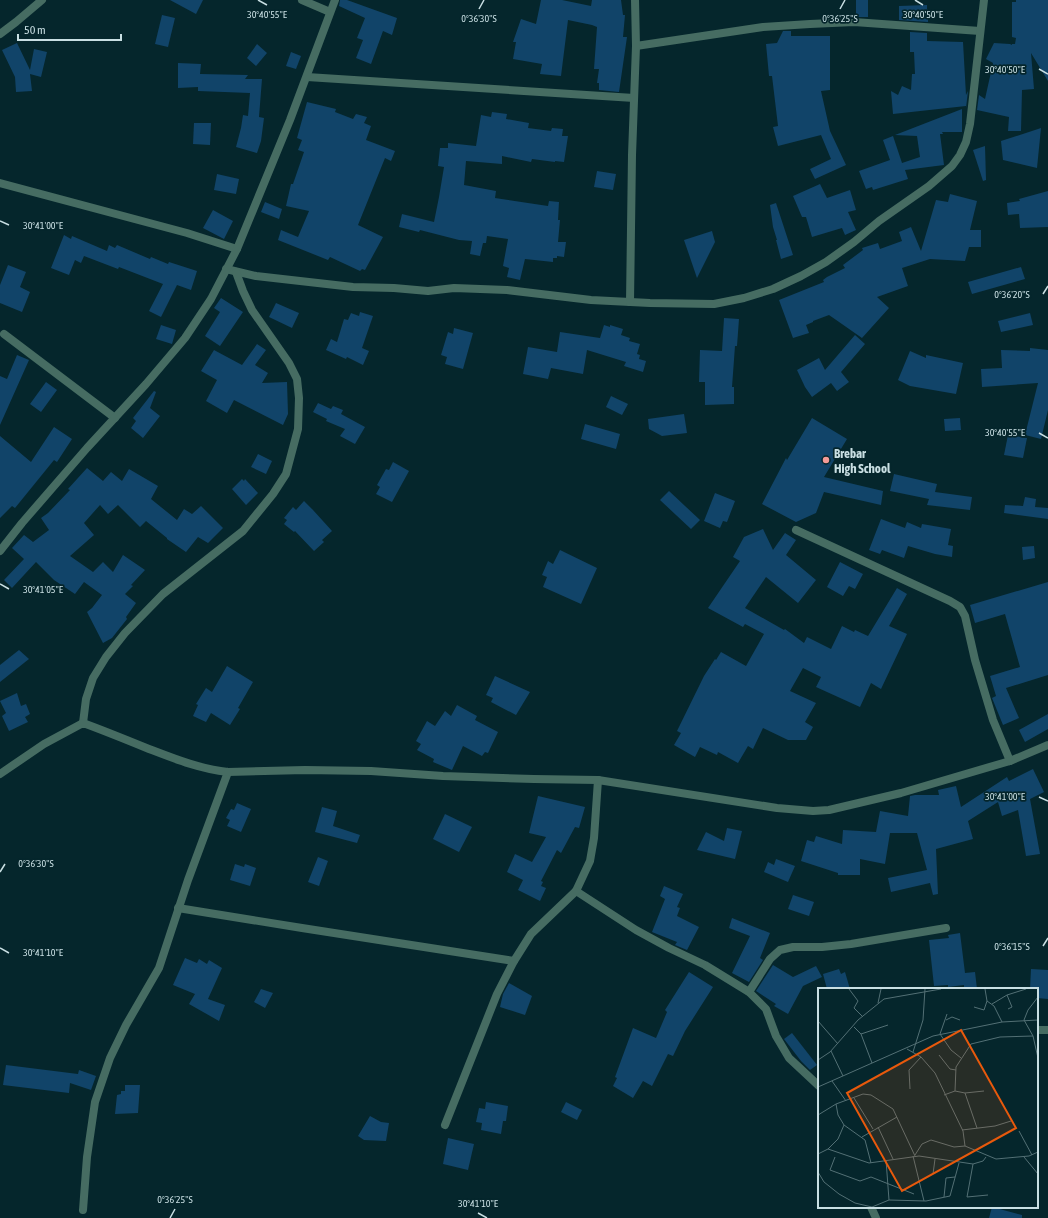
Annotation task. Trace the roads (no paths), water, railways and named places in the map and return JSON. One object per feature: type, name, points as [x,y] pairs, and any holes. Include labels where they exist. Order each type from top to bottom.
[{"type":"street","points":[[0,34],[42,0]]},
{"type":"street","points":[[302,0],[330,12]]},
{"type":"street","points":[[0,551],[22,523],[87,448],[146,384],[185,338],[211,299],[237,249],[307,77],[335,0]]},
{"type":"street","points":[[630,302],[632,155],[636,46],[635,0]]},
{"type":"street","points":[[226,269],[272,278],[353,287],[428,290],[454,288],[507,290],[592,300],[664,304],[714,304],[744,298],[773,289],[826,262],[854,242],[878,221],[929,186],[952,166],[960,155],[966,142],[970,124],[984,0]]},
{"type":"street","points":[[636,46],[763,27],[854,22],[980,31]]},
{"type":"street","points":[[307,77],[634,98]]},
{"type":"street","points":[[0,183],[179,231],[237,249]]},
{"type":"street","points":[[83,723],[86,700],[93,678],[106,657],[125,633],[163,594],[243,531],[269,499],[286,474],[298,429],[299,398],[297,379],[289,363],[252,310],[236,272]]},
{"type":"street","points":[[4,334],[115,418]]},
{"type":"street","points":[[796,530],[960,607],[965,616],[975,660],[993,720],[1010,761]]},
{"type":"street","points":[[0,774],[44,744],[83,723],[180,761],[202,768],[228,772],[305,770],[371,771],[449,776],[598,780],[777,808],[813,811],[829,810],[900,793],[1010,761],[1048,745]]},
{"type":"street","points":[[83,1210],[87,1157],[95,1102],[110,1058],[126,1025],[159,968],[178,908],[228,772]]},
{"type":"street","points":[[445,1126],[497,994],[514,960],[531,934],[576,891],[590,861],[594,838],[598,780]]},
{"type":"street","points":[[576,891],[636,930],[705,965],[748,992],[766,1009],[776,1036],[789,1058],[818,1085]]},
{"type":"street","points":[[178,908],[514,960]]},
{"type":"street","points":[[748,992],[770,959],[780,950],[793,947],[822,947],[851,944],[946,928]]},
{"type":"street","points":[[872,1208],[876,1218]]},
{"type":"place","name":"Brebar High School","points":[[826,460]]}]
